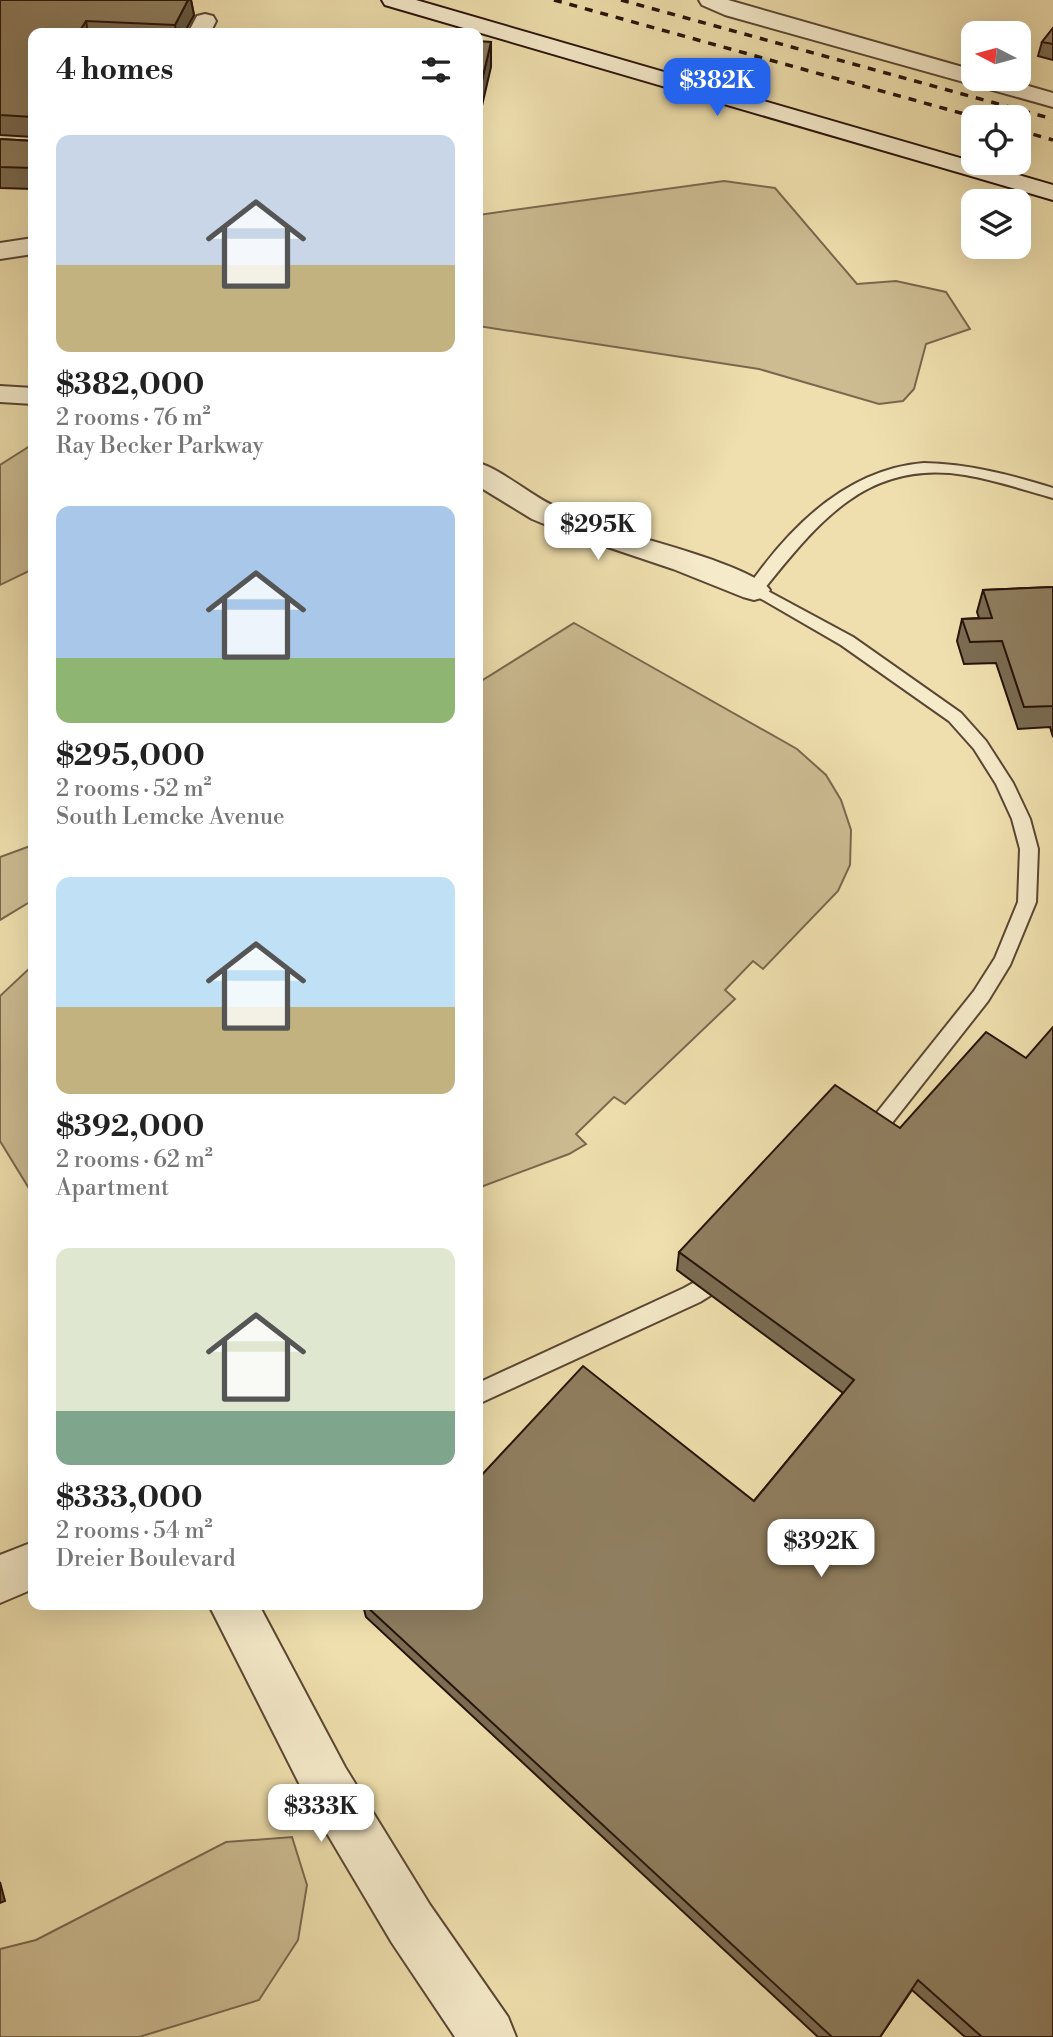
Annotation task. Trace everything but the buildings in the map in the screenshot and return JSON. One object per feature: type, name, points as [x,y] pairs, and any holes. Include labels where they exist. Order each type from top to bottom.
[{"type":"main road","points":[[393,0],[1053,193]]},
{"type":"main road","points":[[464,0],[961,144]]},
{"type":"main road","points":[[710,0],[733,10],[961,74]]},
{"type":"main road","points":[[1022,91],[1053,100]]},
{"type":"main road","points":[[1031,164],[1053,170]]},
{"type":"main road","points":[[0,251],[28,247]]},
{"type":"main road","points":[[0,394],[28,396]]},
{"type":"main road","points":[[483,476],[518,501],[564,523],[613,541],[677,557],[717,571],[754,590]]},
{"type":"main road","points":[[0,1579],[28,1567]]},
{"type":"main road","points":[[236,1610],[327,1785],[411,1924],[488,2037]]},
{"type":"lane","points":[[861,1146],[981,996],[1003,960],[1027,902],[1029,849],[1021,819],[1004,783],[980,745],[955,717],[847,641],[754,590],[791,545],[849,493],[874,478],[903,469],[930,467],[963,470],[1053,492]]},
{"type":"lane","points":[[483,1392],[692,1296],[742,1261]]},
{"type":"shaded area","points":[[724,181],[775,188],[857,284],[896,281],[946,292],[970,329],[926,344],[914,389],[903,401],[879,404],[759,369],[483,327],[483,214]]},
{"type":"shaded area","points":[[28,447],[28,571],[0,585],[0,465]]},
{"type":"shaded area","points":[[574,623],[797,749],[826,775],[841,800],[851,830],[850,865],[838,891],[763,969],[753,961],[725,990],[735,999],[625,1104],[614,1097],[576,1134],[586,1144],[569,1154],[483,1186],[483,680]]},
{"type":"shaded area","points":[[28,847],[28,903],[0,920],[0,857]]},
{"type":"shaded area","points":[[28,970],[28,1187],[0,1141],[0,996]]},
{"type":"shaded area","points":[[292,1837],[307,1885],[298,1940],[259,2000],[139,2037],[0,2037],[0,1949],[36,1940],[226,1842]]},
{"type":"railway","points":[[554,0],[961,113]]},
{"type":"railway","points":[[621,0],[1053,119]]},
{"type":"railway","points":[[1031,134],[1053,140]]}]
